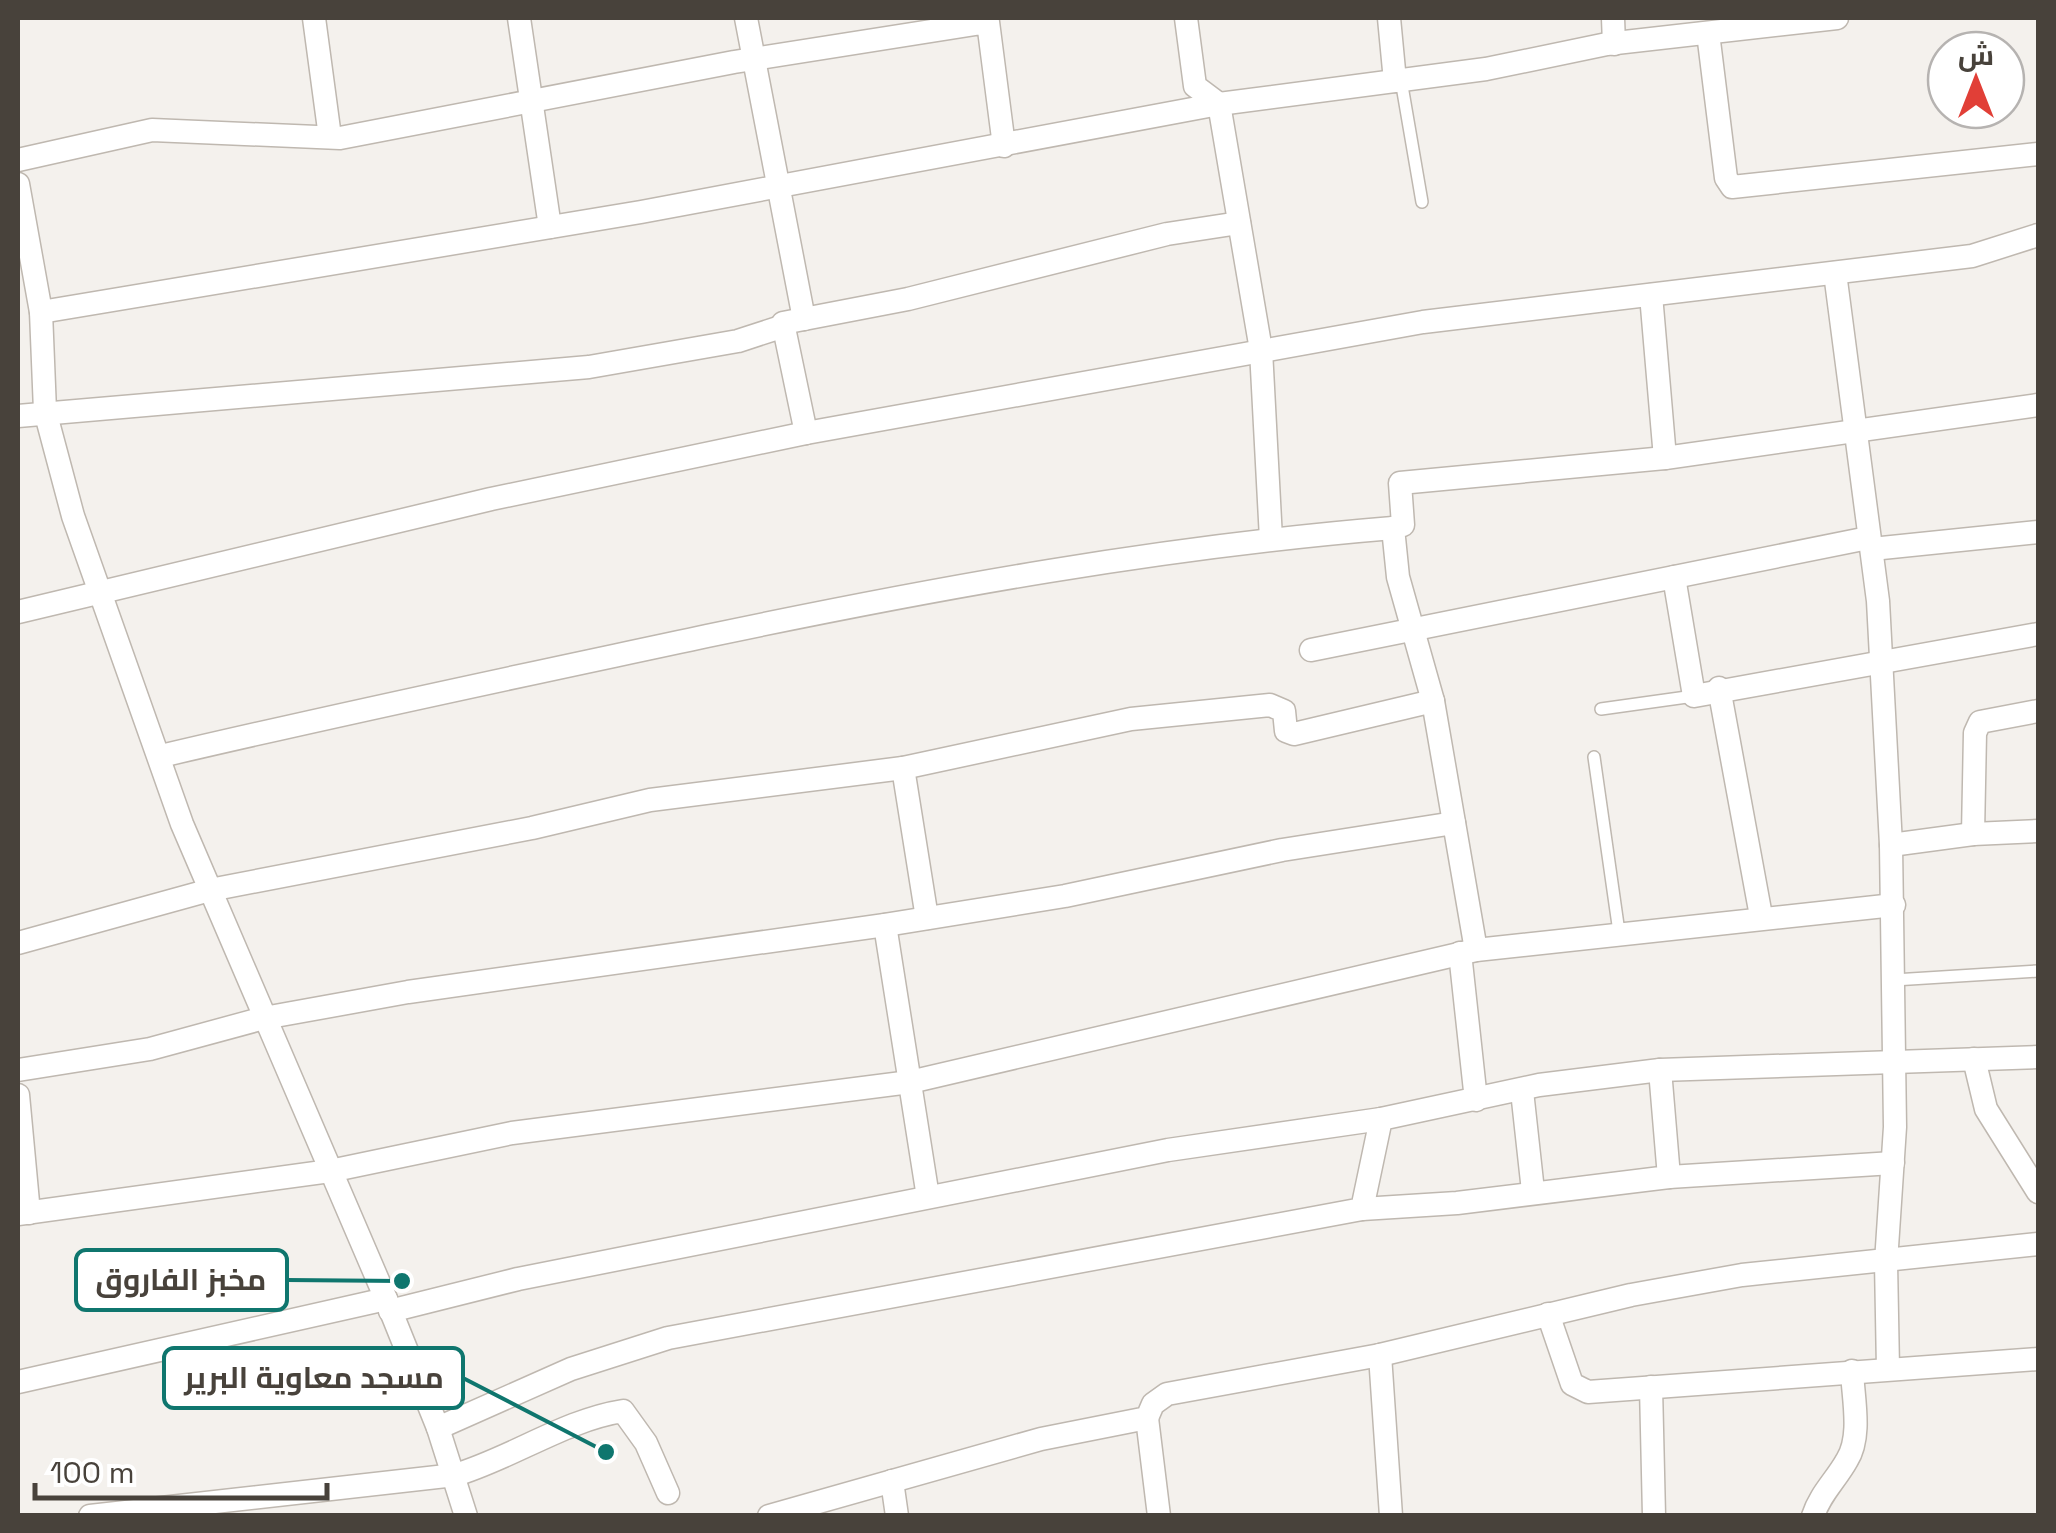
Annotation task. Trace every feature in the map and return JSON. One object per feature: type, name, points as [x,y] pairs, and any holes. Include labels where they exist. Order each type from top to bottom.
[{"type":"street","points":[[314,18],[330,138]]},
{"type":"street","points":[[519,18],[550,227]]},
{"type":"street","points":[[746,18],[781,186],[806,433]]},
{"type":"street","points":[[1186,18],[1195,86],[1219,104],[1261,350],[1271,539]]},
{"type":"street","points":[[1389,18],[1398,81]]},
{"type":"street","points":[[1613,18],[1614,44]]},
{"type":"street","points":[[41,312],[550,227],[1219,104],[1398,81],[1614,44],[1837,18]]},
{"type":"street","points":[[18,160],[152,130],[330,138],[988,20],[1004,146]]},
{"type":"street","points":[[1708,32],[1726,178],[1732,186],[2038,154]]},
{"type":"street","points":[[18,184],[25,271],[41,312],[45,412],[100,592],[182,824],[388,1305],[438,1428],[466,1516]]},
{"type":"street","points":[[18,416],[258,398],[589,366],[738,341],[794,322],[1085,258],[1166,234],[1240,222]]},
{"type":"street","points":[[18,612],[490,499],[806,433],[1422,322],[1972,256],[2038,235]]},
{"type":"street","points":[[1834,273],[1882,663],[1894,905],[1896,1062],[1886,1262],[1888,1369]]},
{"type":"street","points":[[1652,295],[1665,458]]},
{"type":"street","points":[[161,756],[426,694],[887,597],[1180,548],[1393,528],[1403,525],[1400,483],[1665,458],[2038,406]]},
{"type":"street","points":[[1393,528],[1398,577],[1434,701],[1454,824],[1468,951],[1476,1100]]},
{"type":"street","points":[[1311,650],[1674,577],[1870,544],[2038,532]]},
{"type":"street","points":[[1674,577],[1694,696],[1718,688],[2038,634]]},
{"type":"street","points":[[1718,688],[1761,916]]},
{"type":"street","points":[[18,942],[210,890],[532,828],[650,800],[902,768],[1130,719],[1270,705],[1284,711],[1286,731],[1294,734],[1434,701]]},
{"type":"street","points":[[1973,834],[1975,734],[1980,722],[2038,711]]},
{"type":"street","points":[[902,768],[927,918]]},
{"type":"street","points":[[18,1070],[150,1048],[264,1018],[408,992],[885,925],[1065,896],[1282,850],[1454,824]]},
{"type":"street","points":[[1891,845],[1973,834],[2038,831]]},
{"type":"street","points":[[18,1095],[23,1214],[330,1171],[512,1133],[910,1082],[1468,951],[1761,916],[1894,905]]},
{"type":"street","points":[[885,925],[928,1198]]},
{"type":"street","points":[[18,1382],[1168,1150],[1382,1119],[1522,1091],[1660,1070],[2038,1057]]},
{"type":"street","points":[[1974,1059],[1986,1110],[2038,1192]]},
{"type":"street","points":[[1660,1070],[1669,1177]]},
{"type":"street","points":[[1522,1091],[1533,1191]]},
{"type":"street","points":[[1362,1209],[1382,1119]]},
{"type":"street","points":[[438,1428],[571,1368],[668,1338],[808,1308],[1362,1209],[1457,1203],[1669,1177],[1893,1163]]},
{"type":"street","points":[[1159,1516],[1147,1418],[1153,1404],[1166,1394],[1380,1355],[1548,1314],[1742,1275],[2038,1244]]},
{"type":"street","points":[[1548,1314],[1572,1384],[1579,1390],[2038,1359]]},
{"type":"street","points":[[1380,1355],[1390,1516]]},
{"type":"street","points":[[1812,1516],[1818,1500],[1850,1457],[1855,1440],[1852,1371]]},
{"type":"street","points":[[1651,1387],[1654,1516]]},
{"type":"street","points":[[90,1516],[455,1476],[500,1462],[594,1416],[622,1411],[646,1443],[668,1493]]},
{"type":"street","points":[[769,1516],[1041,1439],[1147,1418]]},
{"type":"street","points":[[892,1480],[897,1516]]},
{"type":"lane","points":[[1398,81],[1422,202]]},
{"type":"lane","points":[[1601,709],[1694,696]]},
{"type":"lane","points":[[1594,757],[1619,932]]},
{"type":"lane","points":[[1894,980],[2038,971]]},
{"type":"place","name":"مخبز الفاروق","points":[[402,1281]]},
{"type":"place","name":"مسجد معاوية البرير","points":[[606,1452]]}]
